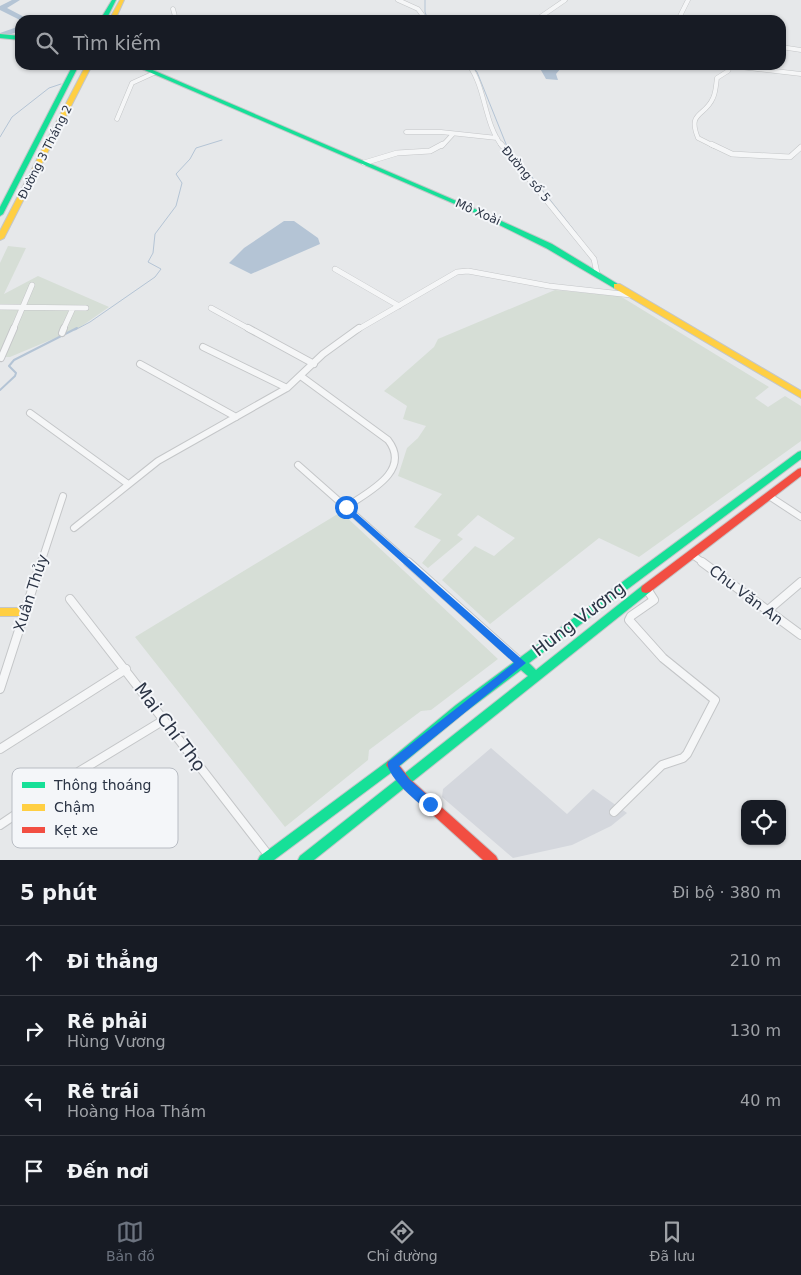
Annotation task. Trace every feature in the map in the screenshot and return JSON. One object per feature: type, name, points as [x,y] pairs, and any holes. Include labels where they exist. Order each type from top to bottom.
[{"type":"main road","points":[[106,15],[114,0]]},
{"type":"main road","points":[[114,15],[122,0]]},
{"type":"main road","name":"Đường 3 Tháng 2","points":[[0,214],[74,70]]},
{"type":"main road","name":"Đường 3 Tháng 2","points":[[0,238],[86,70]]},
{"type":"main road","name":"Mô Xoài","points":[[147,70],[364,162],[526,235],[597,274],[801,395]]},
{"type":"main road","points":[[55,107],[68,107]]},
{"type":"main road","name":"Hùng Vương","points":[[268,859],[392,765],[521,663],[801,454]]},
{"type":"main road","name":"Hùng Vương","points":[[304,860],[406,783],[536,676],[691,554],[801,471]]},
{"type":"main road","points":[[0,612],[25,612]]},
{"type":"main road","points":[[521,663],[536,676]]},
{"type":"main road","points":[[392,765],[406,783],[492,860]]},
{"type":"street","points":[[398,0],[418,9],[422,15]]},
{"type":"street","points":[[544,15],[566,0]]},
{"type":"street","points":[[680,15],[688,0]]},
{"type":"street","points":[[173,9],[175,15]]},
{"type":"street","points":[[786,48],[801,50]]},
{"type":"street","name":"Đường số 5","points":[[472,70],[480,84],[489,118],[497,138],[593,257],[596,263],[597,274]]},
{"type":"street","points":[[726,70],[717,78],[715,95],[710,103],[695,117],[694,128],[698,138],[734,155],[790,157],[801,147]]},
{"type":"street","points":[[766,70],[801,74]]},
{"type":"street","points":[[117,119],[132,83],[154,73]]},
{"type":"street","points":[[406,132],[497,138]]},
{"type":"street","points":[[364,162],[402,152],[433,152],[454,134]]},
{"type":"street","points":[[335,269],[399,306]]},
{"type":"street","points":[[74,528],[170,453],[287,388],[329,350],[457,272],[464,271],[549,286],[632,295]]},
{"type":"street","points":[[1,358],[32,285]]},
{"type":"street","points":[[0,307],[86,308]]},
{"type":"street","points":[[62,332],[73,308]]},
{"type":"street","points":[[210,308],[314,364]]},
{"type":"street","points":[[203,347],[287,388]]},
{"type":"street","points":[[140,364],[236,417]]},
{"type":"street","points":[[302,376],[388,440],[395,448],[395,465],[390,474],[346,507]]},
{"type":"street","points":[[30,413],[128,484]]},
{"type":"street","points":[[298,465],[521,663]]},
{"type":"street","name":"Xuân Thủy","points":[[0,689],[63,496]]},
{"type":"street","points":[[769,496],[801,517]]},
{"type":"street","name":"Chu Văn An","points":[[691,554],[801,635]]},
{"type":"street","points":[[767,611],[801,582]]},
{"type":"street","points":[[614,812],[662,765],[684,758],[715,700],[663,658],[629,620],[631,616],[654,600],[647,589]]},
{"type":"street","name":"Mai Chí Thọ","points":[[70,599],[126,669],[268,859]]},
{"type":"street","points":[[0,749],[126,669]]},
{"type":"street","points":[[85,768],[164,720]]},
{"type":"street","points":[[0,825],[12,817]]},
{"type":"shaded area","points":[[8,246],[26,248],[4,294],[38,276],[109,307],[79,328],[10,357],[0,357],[0,263]]},
{"type":"shaded area","points":[[555,290],[620,296],[769,387],[755,398],[768,407],[785,396],[801,406],[801,441],[639,557],[599,538],[490,624],[442,580],[475,546],[494,556],[515,538],[478,515],[457,535],[463,539],[428,568],[422,563],[441,540],[414,527],[442,494],[398,476],[407,448],[418,438],[426,426],[403,419],[407,406],[384,391],[434,347],[438,339]]},
{"type":"shaded area","points":[[341,512],[498,659],[431,710],[421,711],[369,750],[368,760],[285,827],[135,637]]},
{"type":"shaded area","points":[[491,748],[567,814],[593,789],[627,813],[611,826],[572,845],[513,858],[442,797],[443,789]]},
{"type":"water","points":[[541,70],[559,70],[556,74],[558,80],[546,79]]},
{"type":"water","points":[[284,221],[294,221],[318,238],[320,244],[251,274],[229,263],[244,248]]},
{"type":"waterway","points":[[16,15],[1,8],[17,0]]},
{"type":"waterway","points":[[425,0],[426,15]]},
{"type":"waterway","points":[[0,36],[15,30]]},
{"type":"waterway","points":[[475,70],[506,144],[577,234]]},
{"type":"waterway","points":[[0,137],[12,117],[49,88],[61,84]]},
{"type":"waterway","points":[[75,330],[90,322],[155,277],[161,269],[148,262],[153,253],[155,234],[176,206],[182,183],[176,174],[190,159],[196,148],[222,140]]},
{"type":"waterway","points":[[0,390],[15,376],[16,373],[9,366],[14,360],[77,328]]},
{"type":"traffic: fast","points":[[106,15],[114,0]]},
{"type":"traffic: fast","points":[[0,36],[15,38]]},
{"type":"traffic: fast","points":[[0,214],[73,70]]},
{"type":"traffic: fast","points":[[148,70],[473,210],[549,246],[617,286]]},
{"type":"traffic: fast","points":[[264,860],[392,765],[460,709],[801,454]]},
{"type":"traffic: fast","points":[[304,860],[646,589]]},
{"type":"traffic: fast","points":[[521,663],[536,676]]},
{"type":"traffic: slow","points":[[114,15],[122,0]]},
{"type":"traffic: slow","points":[[0,238],[86,70]]},
{"type":"traffic: slow","points":[[617,286],[801,395]]},
{"type":"traffic: slow","points":[[0,612],[25,612]]},
{"type":"traffic: jam","points":[[646,589],[801,471]]},
{"type":"traffic: jam","points":[[392,765],[406,783],[492,860]]},
{"type":"route","points":[[346,507],[521,663],[460,709],[392,765],[406,783],[430,804]]}]
